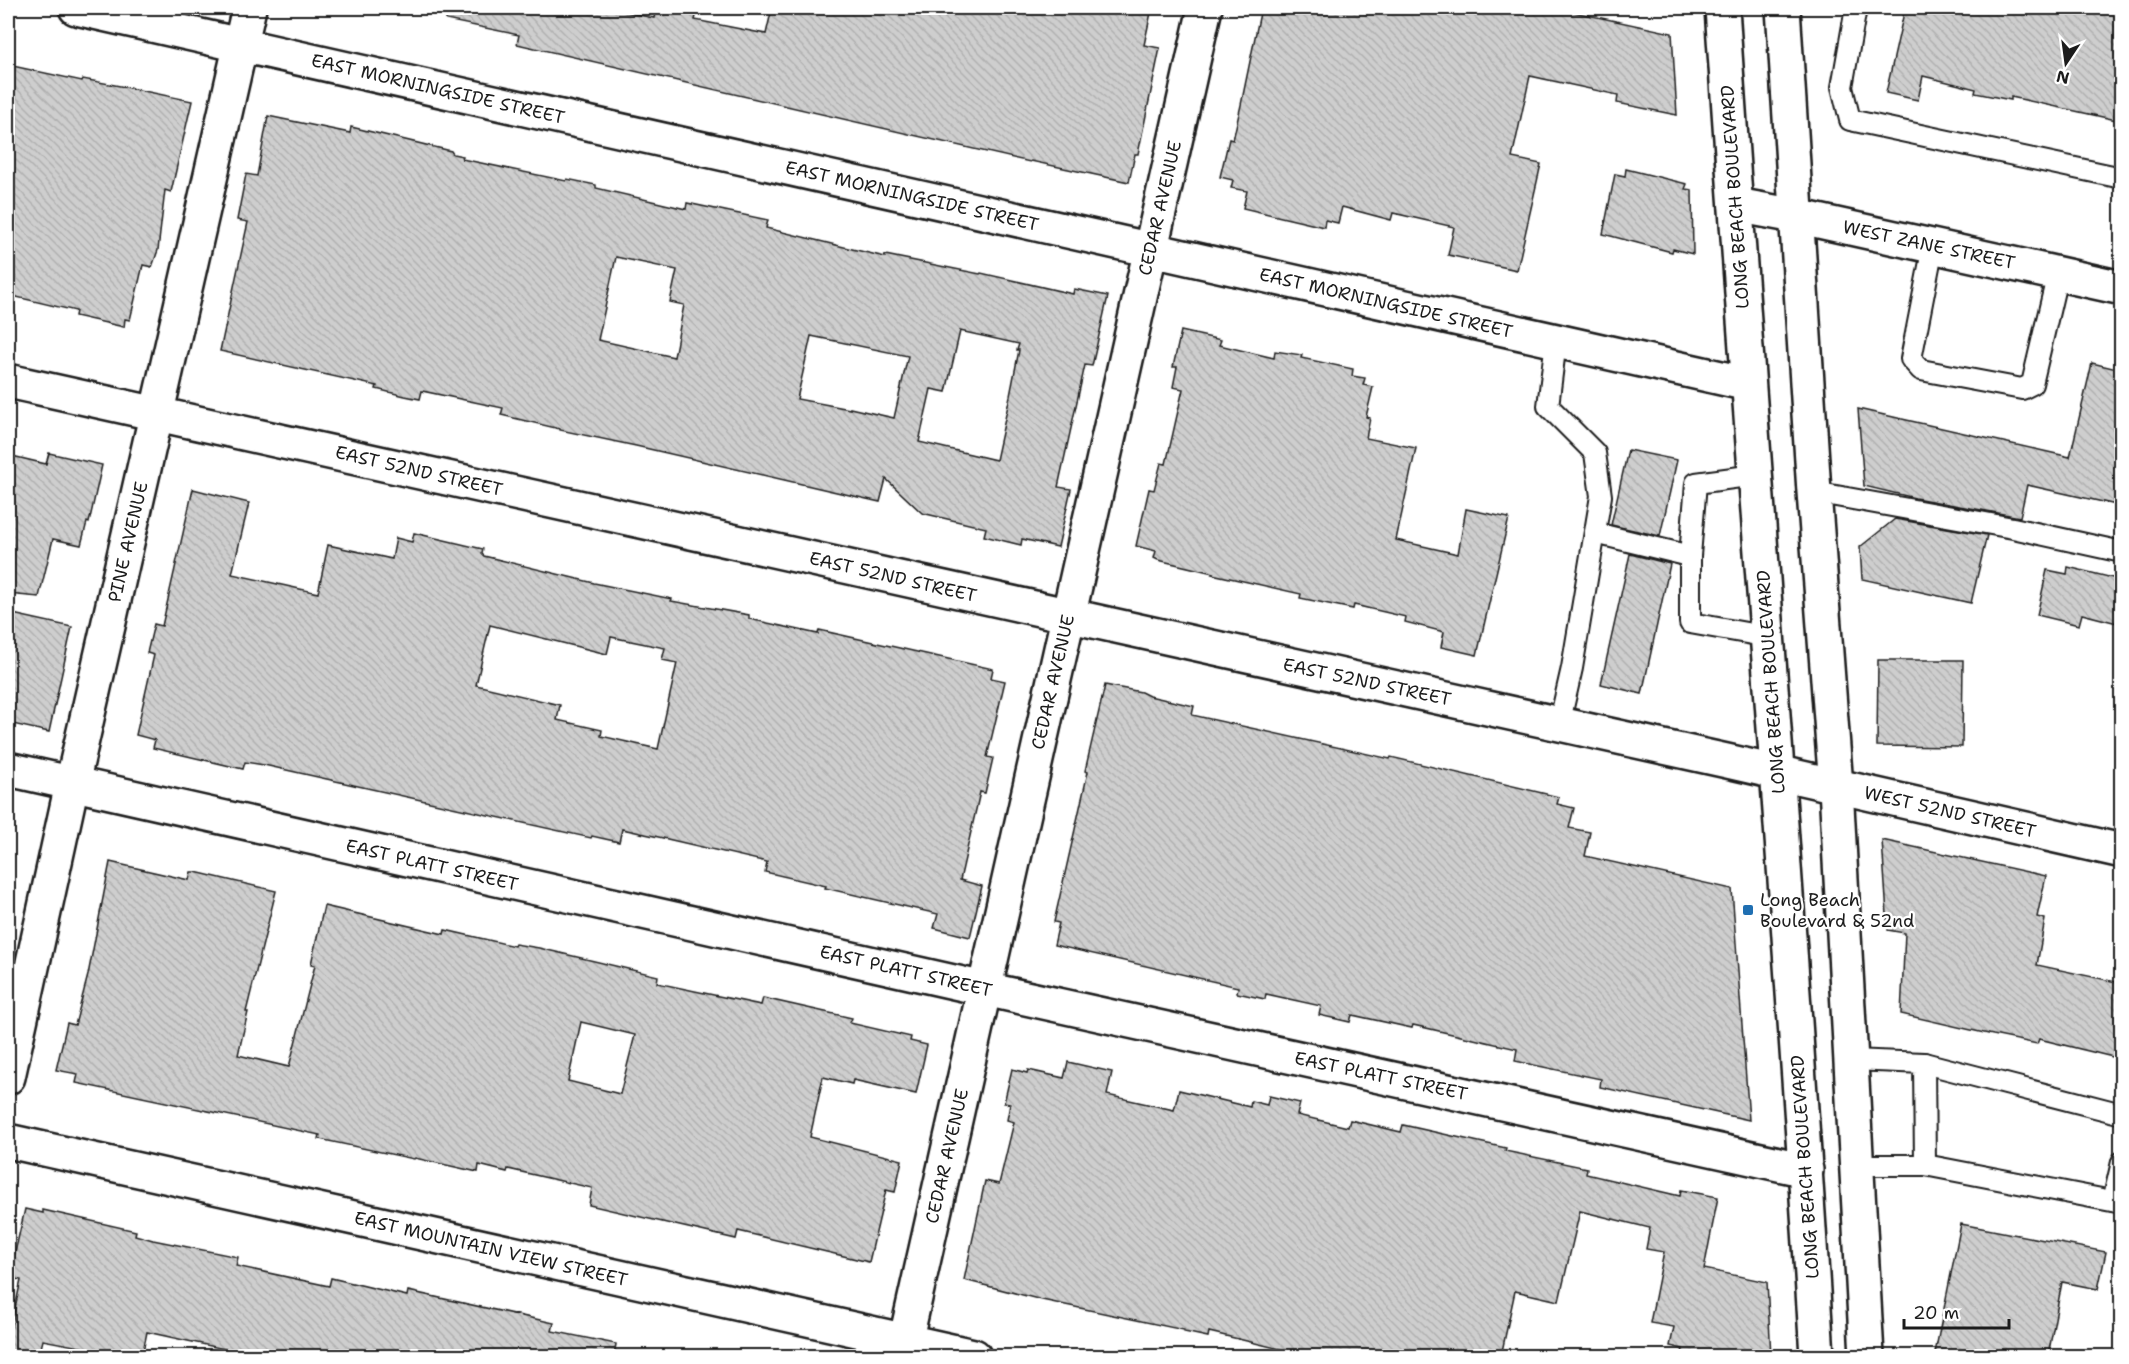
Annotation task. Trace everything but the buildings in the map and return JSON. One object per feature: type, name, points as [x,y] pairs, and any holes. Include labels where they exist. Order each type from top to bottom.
[{"type":"street","name":"EAST MORNINGSIDE STREET","points":[[76,8],[1748,384]]},
{"type":"street","name":"PINE AVENUE","points":[[8,1077],[72,784],[249,8]]},
{"type":"street","name":"CEDAR AVENUE","points":[[904,1349],[1205,8]]},
{"type":"street","name":"LONG BEACH BOULEVARD","points":[[1722,8],[1806,1170],[1817,1356]]},
{"type":"street","points":[[1784,8],[1814,492],[1836,787],[1867,1356]]},
{"type":"street","name":"WEST ZANE STREET","points":[[1736,205],[2058,273],[2120,281]]},
{"type":"street","name":"EAST 52ND STREET","points":[[8,381],[1778,773]]},
{"type":"street","name":"EAST PLATT STREET","points":[[8,770],[984,989],[1806,1170]]},
{"type":"street","name":"WEST 52ND STREET","points":[[1778,773],[2121,851]]},
{"type":"street","name":"EAST MOUNTAIN VIEW STREET","points":[[8,1141],[904,1349],[974,1356]]},
{"type":"lane","points":[[1856,8],[1842,87],[1850,120],[2121,178]]},
{"type":"lane","points":[[1933,246],[1911,359],[1921,370],[2022,389],[2031,384],[2058,273]]},
{"type":"lane","points":[[1556,341],[1548,406],[1595,453],[1601,496],[1572,668],[1559,725]]},
{"type":"lane","points":[[1755,476],[1696,483],[1690,555],[1689,623],[1768,637]]},
{"type":"lane","points":[[1814,492],[2013,528],[2121,552]]},
{"type":"lane","points":[[1594,533],[1690,555]]},
{"type":"lane","points":[[1851,1060],[1924,1064],[2121,1114]]},
{"type":"lane","points":[[1924,1064],[1925,1165]]},
{"type":"lane","points":[[1857,1165],[1925,1165],[2117,1202],[2121,1162]]},
{"type":"place","name":"Long Beach Boulevard & 52nd","points":[[1748,910]]}]
